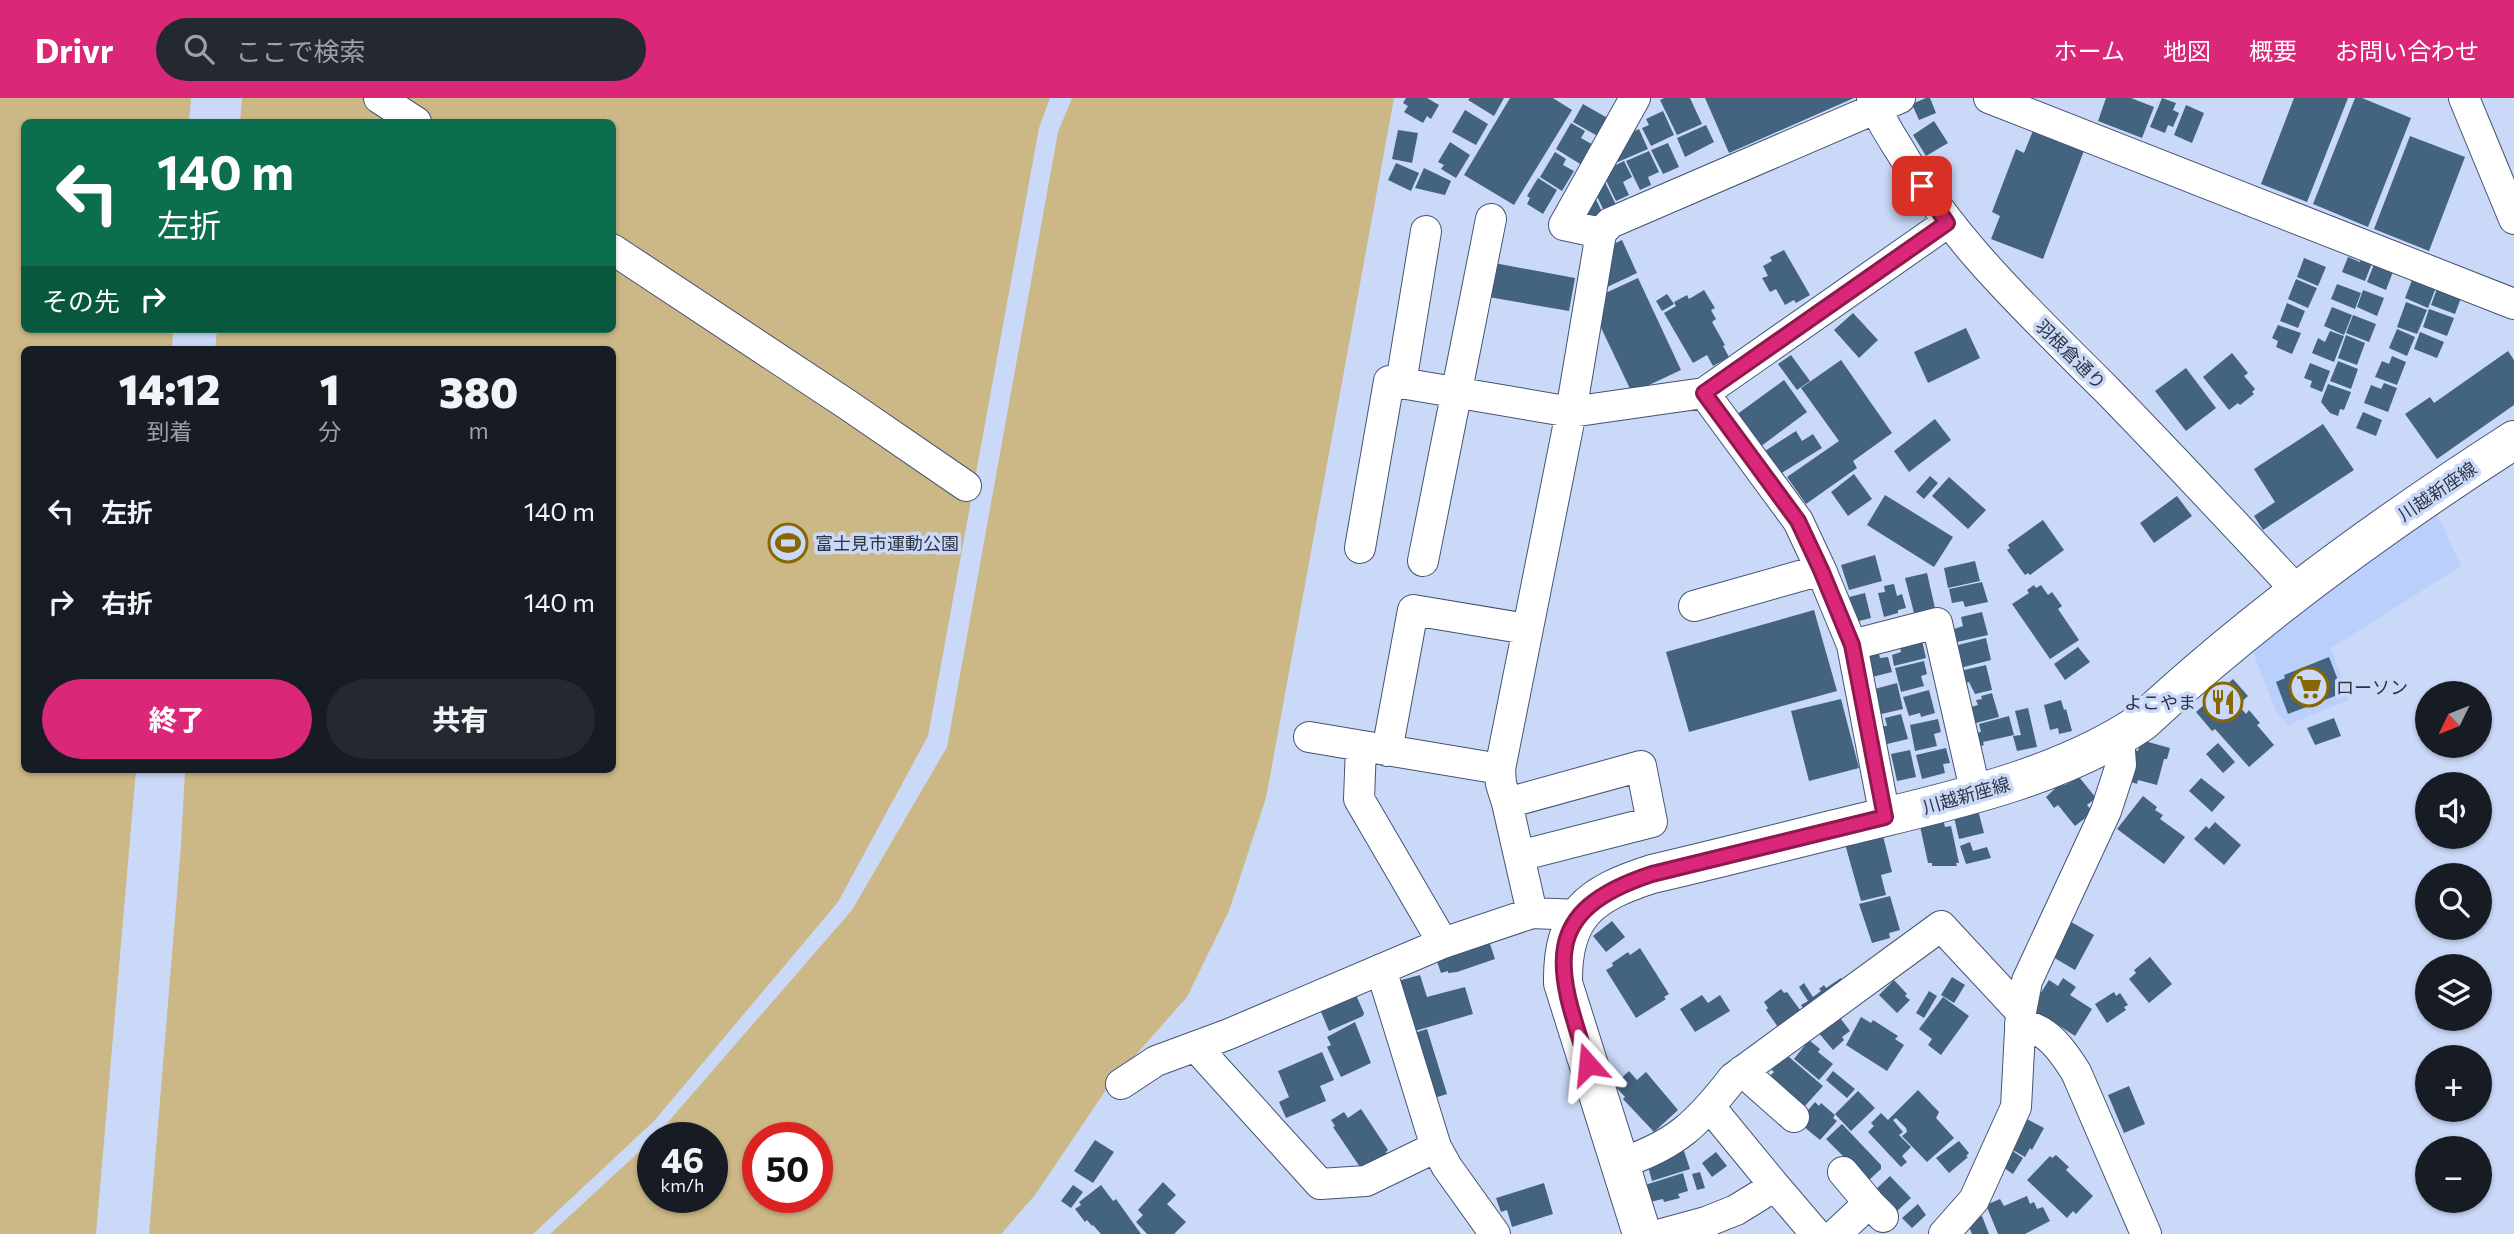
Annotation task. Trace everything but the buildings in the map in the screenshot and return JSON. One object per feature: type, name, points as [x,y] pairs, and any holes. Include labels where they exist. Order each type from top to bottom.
[{"type":"main road","name":"川越新座線","points":[[1642,1234],[1563,983],[1563,957],[1567,936],[1579,915],[1597,898],[1621,884],[1652,874],[1976,794],[2022,778],[2119,737],[2142,722],[2297,591],[2465,471],[2514,440]]},
{"type":"street","points":[[379,98],[411,119]]},
{"type":"street","points":[[1601,233],[1564,225],[1634,98]]},
{"type":"street","points":[[1989,98],[2514,304]]},
{"type":"street","points":[[2464,98],[2514,219]]},
{"type":"street","points":[[1532,913],[1507,803],[1500,784],[1500,769],[1571,411],[1601,233],[1610,223],[1882,102]]},
{"type":"street","name":"羽根倉通り","points":[[1882,102],[1909,167],[1947,223],[1984,266],[2143,427],[2297,591]]},
{"type":"street","points":[[1423,561],[1491,219]]},
{"type":"street","points":[[1360,548],[1389,381],[1571,411],[1704,393],[1947,223]]},
{"type":"street","points":[[1401,383],[1426,231]]},
{"type":"street","points":[[616,253],[966,486]]},
{"type":"street","points":[[1704,393],[1798,521],[1821,570],[1852,645],[1885,817]]},
{"type":"street","points":[[1694,606],[1821,570]]},
{"type":"street","points":[[1443,943],[1359,799],[1413,610],[1527,629]]},
{"type":"street","points":[[1852,645],[1937,623],[1976,794]]},
{"type":"street","points":[[1309,737],[1500,769]]},
{"type":"street","points":[[1944,1234],[1974,1200],[2016,1107],[2021,1018],[2027,981],[2106,811],[2121,765],[2119,737]]},
{"type":"street","points":[[1507,803],[1641,766],[1653,822],[1519,856]]},
{"type":"street","points":[[1121,1084],[1156,1060],[1196,1047],[1443,943],[1532,913],[1579,915]]},
{"type":"street","points":[[1621,1163],[1665,1146],[1710,1107],[1733,1078],[1941,926],[2021,1018],[2046,1034],[2064,1052],[2076,1072],[2146,1234]]},
{"type":"street","points":[[1381,969],[1436,1147],[1447,1167],[1495,1234]]},
{"type":"street","points":[[1196,1047],[1320,1184],[1366,1181],[1436,1147]]},
{"type":"street","points":[[1742,1071],[1794,1117]]},
{"type":"street","points":[[1710,1107],[1816,1234]]},
{"type":"street","points":[[1836,1234],[1876,1210],[1843,1172]]},
{"type":"street","points":[[1662,1234],[1706,1222],[1736,1210],[1775,1186]]},
{"type":"shaded area","points":[[0,98],[191,98],[189,119],[21,119],[21,333],[173,333],[172,346],[21,346],[21,773],[136,773],[96,1234],[0,1234]]},
{"type":"shaded area","name":"富士見市運動公園","points":[[242,98],[1050,98],[1039,128],[928,736],[838,902],[654,1121],[637,1122],[637,1137],[533,1234],[149,1234],[185,773],[616,773],[616,346],[215,346],[217,333],[616,333],[616,119],[240,119]]},
{"type":"shaded area","points":[[1072,98],[1394,98],[1266,798],[1229,911],[1187,997],[1110,1084],[1035,1195],[1001,1234],[550,1234],[637,1154],[637,1213],[728,1213],[728,1122],[668,1122],[852,910],[947,747],[1058,132]]},
{"type":"shaded area","points":[[2436,512],[2461,566],[2331,648],[2349,700],[2288,725],[2276,711],[2252,650],[2302,608]]},
{"type":"place","name":"富士見市運動公園","points":[[788,543]]},
{"type":"place","name":"ローソン","points":[[2309,687]]},
{"type":"place","name":"よこやま","points":[[2223,702]]},
{"type":"route","points":[[1588,1064],[1563,983],[1563,957],[1567,936],[1579,915],[1597,898],[1621,884],[1652,874],[1885,817],[1852,645],[1821,570],[1798,521],[1704,393],[1947,223],[1922,186]]}]
